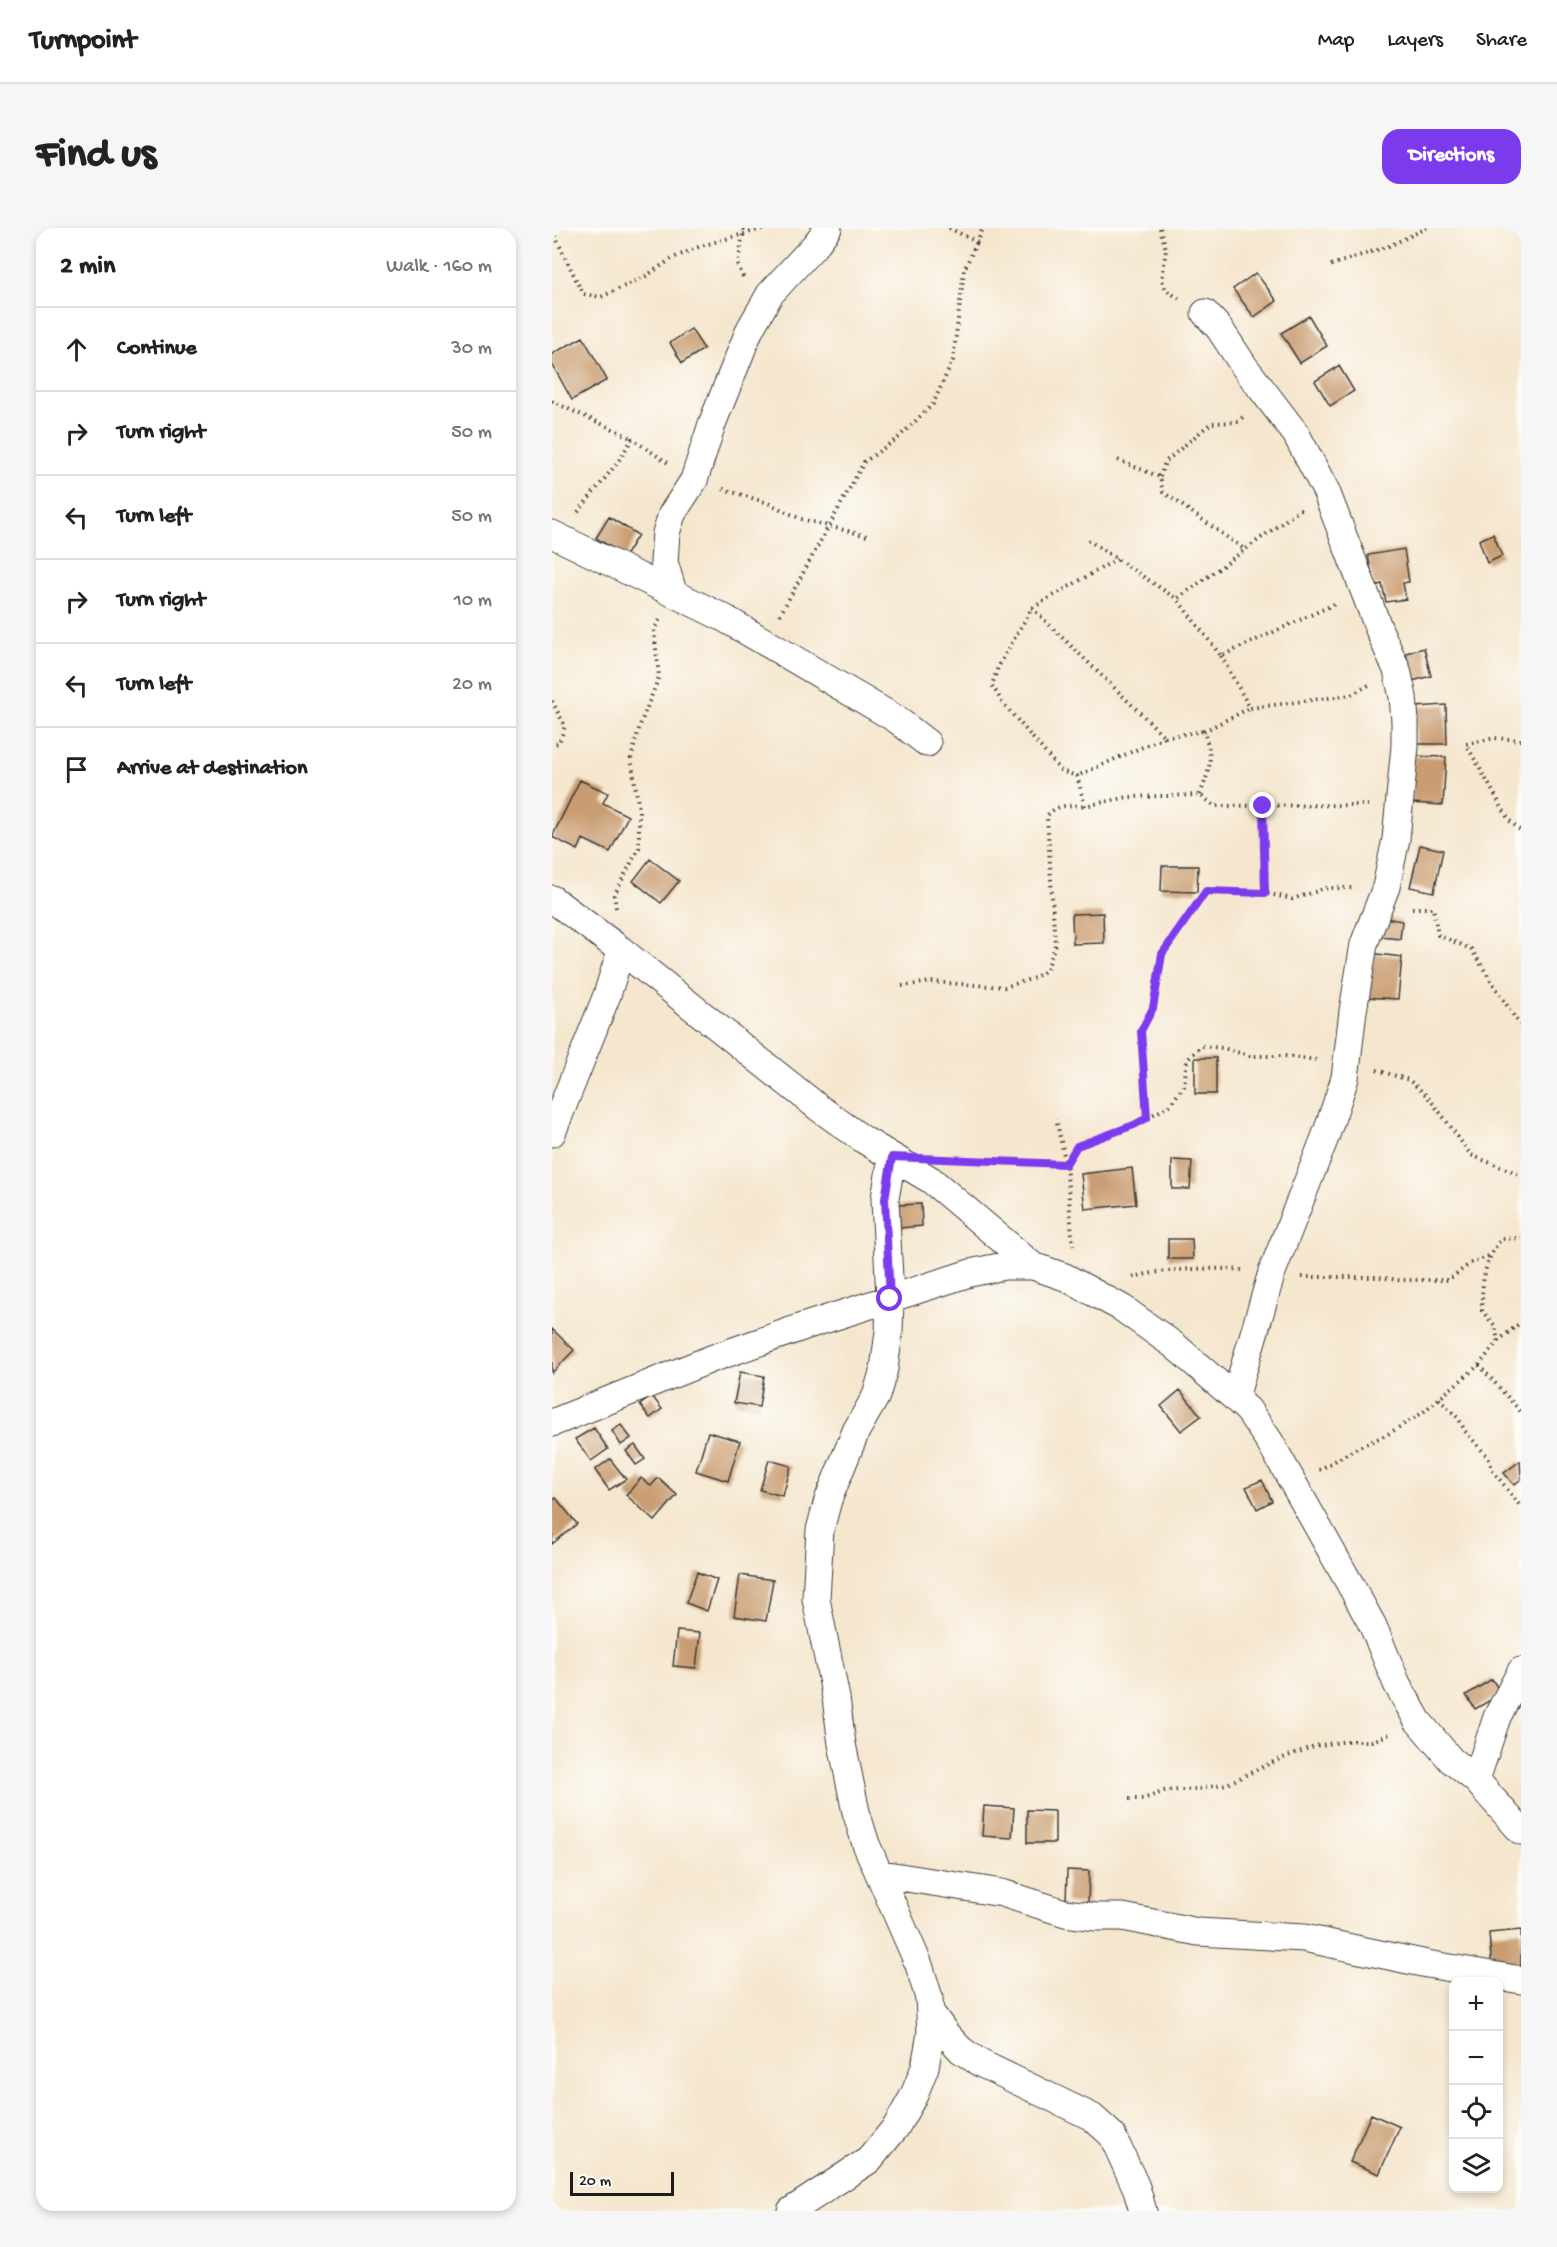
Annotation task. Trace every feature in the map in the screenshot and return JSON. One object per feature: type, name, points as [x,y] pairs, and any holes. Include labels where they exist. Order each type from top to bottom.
[{"type":"street","points":[[674,592],[664,562],[666,533],[672,514],[694,480],[712,424],[741,349],[759,311],[770,294],[828,228]]},
{"type":"street","points":[[1205,313],[1219,328],[1296,434],[1326,491],[1396,670],[1403,697],[1405,721],[1405,746],[1396,839],[1382,897],[1364,944],[1345,1078],[1272,1272],[1235,1398]]},
{"type":"street","points":[[555,536],[674,592],[765,642],[896,718],[927,742]]},
{"type":"street","points":[[552,899],[621,950],[819,1108],[931,1180],[1033,1266]]},
{"type":"street","points":[[552,1133],[607,995],[621,950]]},
{"type":"street","points":[[791,2211],[869,2160],[896,2127],[914,2095],[925,2067],[931,2032],[929,1998],[919,1965],[866,1844],[848,1776],[836,1698],[816,1599],[820,1530],[828,1500],[856,1431],[876,1396],[884,1369],[889,1332],[890,1299],[885,1199],[892,1157]]},
{"type":"street","points":[[552,1423],[711,1359],[970,1273],[1004,1266],[1033,1266],[1065,1277],[1122,1308],[1175,1346],[1248,1410],[1270,1442],[1292,1485],[1373,1626],[1397,1684],[1418,1722],[1451,1760],[1476,1780],[1521,1832]]},
{"type":"street","points":[[1476,1780],[1497,1717],[1521,1671]]},
{"type":"street","points":[[881,1874],[1002,1893],[1065,1913],[1096,1917],[1123,1917],[1198,1932],[1304,1938],[1427,1964],[1521,1980]]},
{"type":"street","points":[[931,2013],[961,2050],[980,2063],[1092,2117],[1112,2135],[1136,2187],[1143,2211]]},
{"type":"path","points":[[744,228],[738,265],[759,311]]},
{"type":"path","points":[[552,230],[583,294],[601,297],[646,276],[674,258],[700,246],[765,228]]},
{"type":"path","points":[[949,228],[977,242]]},
{"type":"path","points":[[765,642],[864,462],[898,438],[933,404],[953,360],[964,270],[983,228]]},
{"type":"path","points":[[1160,228],[1166,249],[1162,280],[1166,290],[1205,313]]},
{"type":"path","points":[[1331,265],[1389,246],[1427,228]]},
{"type":"path","points":[[1244,549],[1163,492],[1160,477],[1165,462],[1211,423],[1237,422],[1267,396]]},
{"type":"path","points":[[552,401],[574,413],[603,423],[632,439],[694,480],[768,503],[801,519],[867,536]]},
{"type":"path","points":[[555,536],[618,462],[632,439]]},
{"type":"path","points":[[1118,460],[1160,477]]},
{"type":"path","points":[[1177,599],[1326,491]]},
{"type":"path","points":[[1088,540],[1177,599],[1221,656],[1250,708]]},
{"type":"path","points":[[1117,559],[1032,608],[998,667],[992,685],[1002,702],[1061,771],[1077,776],[1165,737],[1204,730],[1250,708],[1351,694],[1396,670]]},
{"type":"path","points":[[1221,656],[1364,591]]},
{"type":"path","points":[[621,950],[614,895],[639,848],[639,810],[631,758],[640,725],[659,677],[654,630],[674,592]]},
{"type":"path","points":[[1032,608],[1165,737]]},
{"type":"path","points":[[552,701],[565,726],[559,742],[552,744]]},
{"type":"path","points":[[1200,795],[1211,766],[1204,730]]},
{"type":"path","points":[[1521,740],[1495,738],[1466,744],[1509,820],[1521,831]]},
{"type":"path","points":[[1077,776],[1085,806]]},
{"type":"path","points":[[902,986],[931,982],[1005,987],[1034,978],[1047,970],[1055,945],[1047,816],[1052,810],[1061,806],[1085,806],[1128,797],[1200,795],[1215,806],[1399,805]]},
{"type":"path","points":[[1263,806],[1265,893]]},
{"type":"path","points":[[1147,1118],[1141,1031],[1153,1008],[1162,954],[1206,891],[1265,893],[1292,899],[1327,888],[1433,908],[1438,935],[1471,949],[1521,1024]]},
{"type":"path","points":[[1066,1164],[1077,1146],[1134,1125],[1169,1106],[1184,1086],[1187,1060],[1201,1046],[1223,1048],[1250,1056],[1284,1056],[1378,1071],[1409,1080],[1435,1106],[1471,1155],[1521,1175]]},
{"type":"path","points":[[1056,1119],[1066,1164],[1073,1252]]},
{"type":"path","points":[[950,1159],[1066,1164]]},
{"type":"path","points":[[1498,1341],[1495,1326],[1482,1311],[1482,1285],[1489,1256],[1501,1239],[1521,1238]]},
{"type":"path","points":[[1098,1294],[1134,1277],[1161,1272],[1237,1269],[1272,1272],[1291,1278],[1378,1277],[1398,1280],[1448,1280],[1471,1263],[1489,1256]]},
{"type":"path","points":[[1292,1485],[1388,1434],[1422,1413],[1479,1365],[1498,1341],[1521,1322]]},
{"type":"path","points":[[1479,1365],[1521,1412]]},
{"type":"path","points":[[1439,1399],[1459,1419],[1465,1431],[1488,1457],[1493,1472],[1521,1507]]},
{"type":"path","points":[[1129,1798],[1143,1798],[1165,1791],[1227,1784],[1275,1761],[1314,1746],[1372,1742],[1418,1722]]},
{"type":"building","points":[[1256,273],[1277,301],[1254,317],[1233,289]]},
{"type":"building","points":[[1309,316],[1327,346],[1300,363],[1281,333]]},
{"type":"building","points":[[691,329],[704,349],[682,363],[670,343]]},
{"type":"building","points":[[583,337],[607,380],[572,400],[552,364],[552,354]]},
{"type":"building","points":[[1339,366],[1354,391],[1330,406],[1315,381]]},
{"type":"building","points":[[609,517],[638,535],[625,556],[596,538]]},
{"type":"building","points":[[1493,534],[1502,556],[1487,563],[1479,540]]},
{"type":"building","points":[[1404,549],[1409,582],[1403,583],[1406,599],[1386,602],[1382,584],[1374,586],[1368,555]]},
{"type":"building","points":[[1424,648],[1431,676],[1412,681],[1406,653]]},
{"type":"building","points":[[1446,705],[1447,744],[1416,744],[1415,707]]},
{"type":"building","points":[[1413,756],[1446,757],[1443,805],[1412,803]]},
{"type":"building","points":[[580,780],[608,793],[603,803],[628,816],[610,852],[583,839],[578,850],[552,837]]},
{"type":"building","points":[[1420,845],[1443,850],[1434,892],[1410,887]]},
{"type":"building","points":[[650,859],[679,881],[661,903],[633,881]]},
{"type":"building","points":[[1162,866],[1198,866],[1197,892],[1161,891]]},
{"type":"building","points":[[1103,913],[1104,943],[1073,944],[1072,914]]},
{"type":"building","points":[[1385,918],[1402,921],[1400,939],[1382,937]]},
{"type":"building","points":[[1369,953],[1402,957],[1398,999],[1365,997]]},
{"type":"building","points":[[1195,1058],[1216,1058],[1216,1094],[1195,1094]]},
{"type":"building","points":[[1172,1160],[1192,1161],[1190,1189],[1172,1189]]},
{"type":"building","points":[[1132,1168],[1136,1204],[1085,1209],[1081,1174]]},
{"type":"building","points":[[921,1204],[922,1226],[900,1228],[899,1205]]},
{"type":"building","points":[[1168,1239],[1192,1239],[1193,1259],[1168,1259]]},
{"type":"building","points":[[552,1329],[574,1350],[552,1373]]},
{"type":"building","points":[[740,1372],[764,1376],[759,1407],[734,1403]]},
{"type":"building","points":[[1180,1390],[1201,1416],[1181,1431],[1161,1406]]},
{"type":"building","points":[[652,1396],[662,1409],[650,1418],[640,1405]]},
{"type":"building","points":[[621,1425],[631,1438],[621,1445],[612,1431]]},
{"type":"building","points":[[594,1428],[608,1449],[591,1461],[575,1439]]},
{"type":"building","points":[[708,1432],[740,1441],[728,1481],[696,1471]]},
{"type":"building","points":[[635,1445],[645,1459],[636,1465],[626,1451]]},
{"type":"building","points":[[610,1459],[626,1479],[609,1490],[595,1470]]},
{"type":"building","points":[[769,1460],[791,1466],[783,1496],[760,1490]]},
{"type":"building","points":[[1520,1461],[1521,1479],[1514,1485],[1504,1473]]},
{"type":"building","points":[[641,1478],[651,1486],[658,1478],[677,1495],[655,1521],[626,1495]]},
{"type":"building","points":[[1262,1480],[1272,1501],[1257,1509],[1246,1487]]},
{"type":"building","points":[[556,1498],[577,1524],[552,1544],[552,1501]]},
{"type":"building","points":[[697,1572],[717,1580],[707,1611],[686,1603]]},
{"type":"building","points":[[740,1575],[773,1580],[766,1621],[734,1616]]},
{"type":"building","points":[[677,1631],[700,1633],[696,1668],[673,1666]]},
{"type":"building","points":[[1492,1679],[1501,1694],[1475,1709],[1466,1695]]},
{"type":"building","points":[[984,1806],[1014,1808],[1012,1838],[982,1836]]},
{"type":"building","points":[[1027,1810],[1055,1811],[1055,1843],[1027,1843]]},
{"type":"building","points":[[1067,1870],[1089,1871],[1088,1904],[1066,1903]]},
{"type":"building","points":[[1521,1930],[1521,1967],[1492,1969],[1489,1933]]},
{"type":"building","points":[[1371,2114],[1400,2127],[1379,2174],[1350,2162]]},
{"type":"route","points":[[890,1299],[885,1199],[892,1157],[1066,1164],[1077,1146],[1147,1118],[1141,1031],[1153,1008],[1162,954],[1206,891],[1265,893],[1263,806]]}]
